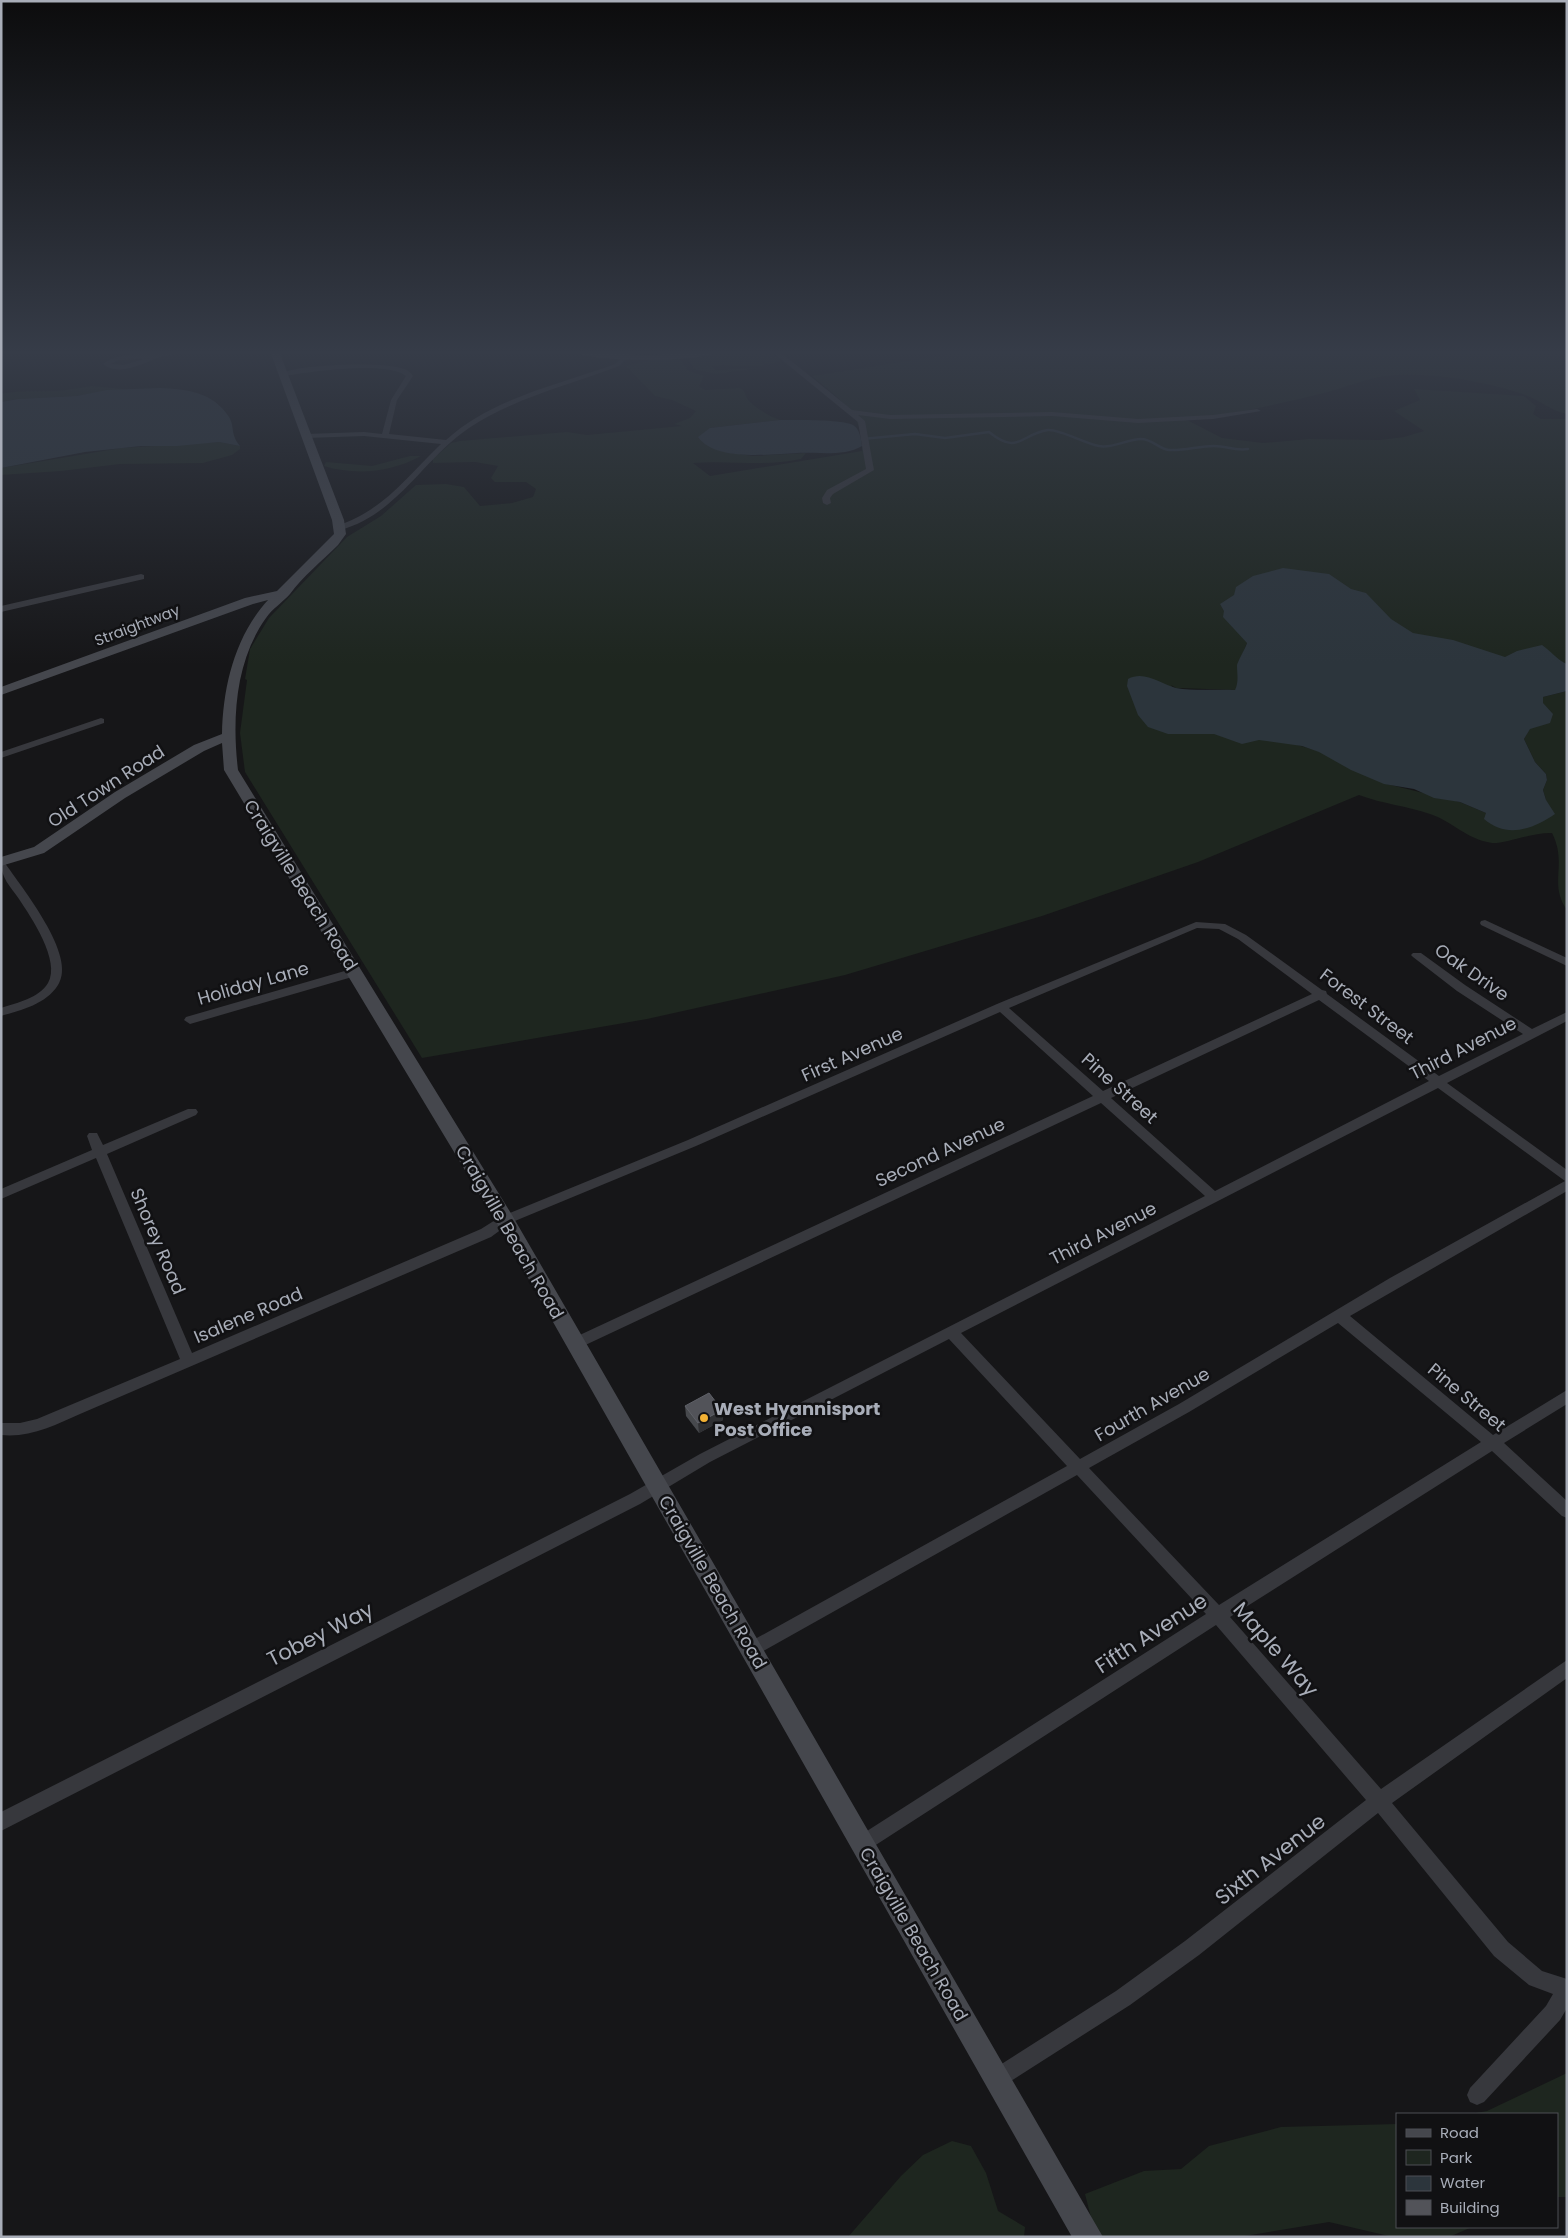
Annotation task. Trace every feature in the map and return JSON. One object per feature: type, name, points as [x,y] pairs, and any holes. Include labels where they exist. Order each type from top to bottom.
[{"type":"main road","points":[[313,455],[340,528]]},
{"type":"main road","name":"Craigville Beach Road","points":[[340,528],[339,537],[334,544],[261,616],[243,648],[238,660],[228,736],[231,770],[505,1220],[574,1344],[752,1649],[1088,2237]]},
{"type":"main road","name":"Straightway","points":[[1,691],[241,604],[284,593]]},
{"type":"main road","name":"Old Town Road","points":[[1,863],[39,850],[58,839],[120,795],[199,748],[228,736]]},
{"type":"street","points":[[340,528],[360,522],[382,507],[434,455]]},
{"type":"street","points":[[827,503],[826,498],[830,492],[870,470],[868,455]]},
{"type":"street","points":[[1,609],[142,577]]},
{"type":"street","points":[[1,756],[101,721]]},
{"type":"street","points":[[1,863],[53,947],[58,965],[55,981],[38,998],[1,1012]]},
{"type":"street","points":[[1485,923],[1567,963]]},
{"type":"street","name":"First Avenue","points":[[505,1220],[692,1143],[1183,929],[1202,924],[1214,924]]},
{"type":"street","name":"Forest Street","points":[[1214,924],[1234,932],[1322,994],[1567,1177]]},
{"type":"street","name":"Oak Drive","points":[[1417,955],[1461,988],[1532,1034]]},
{"type":"street","name":"Holiday Lane","points":[[190,1020],[355,972]]},
{"type":"street","name":"Second Avenue","points":[[574,1344],[1322,994]]},
{"type":"street","name":"Pine Street","points":[[1001,1007],[1214,1197]]},
{"type":"street","name":"Third Avenue","points":[[657,1484],[1567,1016]]},
{"type":"street","points":[[1,1194],[192,1112]]},
{"type":"street","name":"Shorey Road","points":[[93,1136],[188,1361]]},
{"type":"street","name":"Fourth Avenue","points":[[752,1649],[1078,1467],[1340,1316],[1395,1282],[1567,1185]]},
{"type":"street","name":"Isalene Road","points":[[1,1428],[18,1430],[36,1426],[486,1233],[505,1220]]},
{"type":"street","name":"Pine Street","points":[[1340,1316],[1494,1443],[1567,1512]]},
{"type":"street","name":"Maple Way","points":[[952,1332],[1218,1615],[1379,1802],[1501,1949],[1536,1978],[1567,1989]]},
{"type":"street","name":"Fifth Avenue","points":[[862,1844],[1218,1615],[1567,1396]]},
{"type":"street","name":"Tobey Way","points":[[1,1822],[627,1504],[657,1484]]},
{"type":"street","name":"Sixth Avenue","points":[[996,2078],[1123,1998],[1192,1948],[1379,1802],[1567,1668]]},
{"type":"street","points":[[1477,2095],[1553,2013],[1567,1989]]},
{"type":"green space","points":[[76,455],[230,455],[203,463],[120,464],[61,471],[1,475],[1,468]]},
{"type":"green space","points":[[437,455],[804,455],[801,459],[774,463],[693,463],[710,476],[835,455],[1567,455],[1567,664],[1559,661],[1517,660],[1423,639],[1251,578],[1244,584],[1247,643],[1241,658],[1246,678],[1235,690],[1176,688],[1171,685],[1210,733],[1273,738],[1322,752],[1387,784],[1460,802],[1486,813],[1546,800],[1543,790],[1547,780],[1546,774],[1535,762],[1524,739],[1543,703],[1543,697],[1567,691],[1567,910],[1559,891],[1558,854],[1552,833],[1536,834],[1492,843],[1474,838],[1430,814],[1359,795],[1198,862],[1042,916],[845,975],[647,1019],[422,1058],[245,772],[240,733],[250,649],[269,618],[347,537],[381,516],[416,485],[446,484],[464,487],[480,506],[512,503],[533,497],[536,489],[526,482],[495,482],[491,478],[498,466],[475,462],[433,463],[433,459]]},
{"type":"green space","points":[[410,456],[421,456],[398,466],[374,471],[349,471],[324,466],[326,462],[372,466]]},
{"type":"green space","points":[[1567,2073],[1567,2197],[1558,2197],[1558,2113],[1476,2113],[1487,2111]]},
{"type":"green space","points":[[1396,2124],[1396,2228],[1470,2228],[1449,2237],[1393,2237],[1329,2222],[1239,2237],[1096,2237],[1085,2194],[1144,2171],[1181,2169],[1209,2146],[1281,2127]]},
{"type":"green space","points":[[952,2141],[971,2146],[986,2173],[998,2211],[1025,2227],[1024,2237],[848,2237],[901,2176],[923,2155]]},
{"type":"water","points":[[1,455],[67,455],[1,468]]},
{"type":"water","points":[[1283,568],[1329,574],[1351,589],[1366,593],[1391,619],[1413,633],[1453,640],[1505,657],[1517,651],[1542,645],[1567,664],[1567,691],[1543,697],[1543,703],[1553,714],[1550,723],[1530,729],[1524,739],[1535,762],[1546,774],[1547,780],[1543,790],[1546,800],[1555,814],[1538,824],[1520,830],[1502,829],[1484,819],[1486,813],[1460,802],[1434,798],[1414,789],[1384,784],[1351,770],[1319,752],[1302,746],[1259,740],[1242,744],[1214,734],[1168,734],[1148,727],[1138,715],[1127,686],[1128,679],[1140,676],[1146,677],[1183,689],[1235,690],[1237,665],[1247,643],[1223,617],[1224,611],[1220,604],[1234,595],[1236,587],[1253,576]]},
{"type":"building","points":[[709,1393],[722,1410],[698,1423],[685,1406]]},
{"type":"place","name":"West Hyannisport Post Office","points":[[704,1418]]}]
